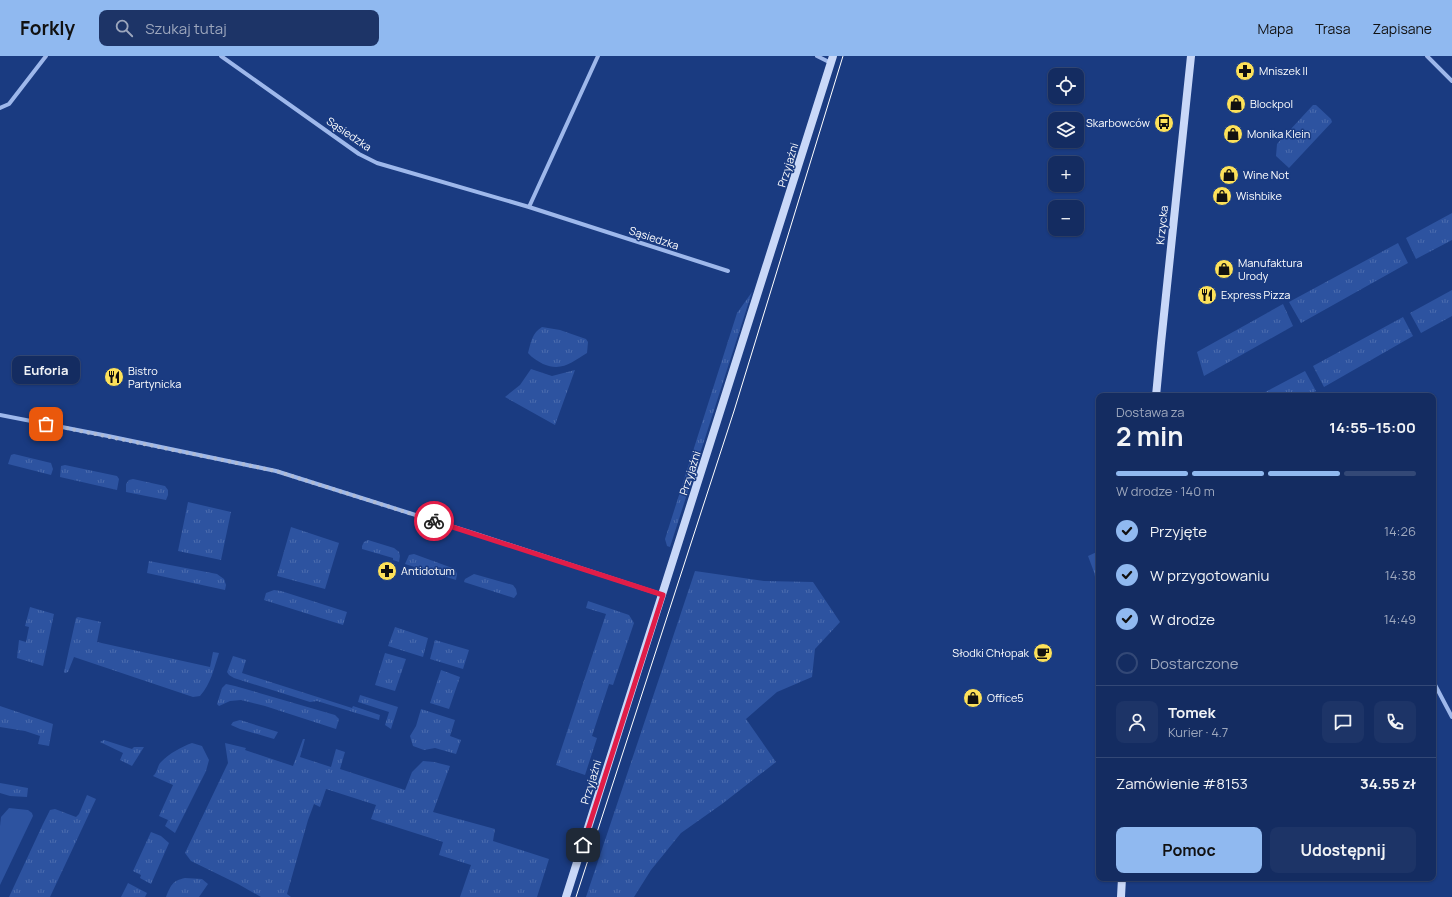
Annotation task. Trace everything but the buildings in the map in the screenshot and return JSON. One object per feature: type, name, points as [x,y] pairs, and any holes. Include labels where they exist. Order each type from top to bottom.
[{"type":"street","points":[[0,108],[9,104],[46,56]]},
{"type":"street","name":"Sąsiedzka","points":[[220,56],[359,154],[377,162],[529,207],[728,271]]},
{"type":"street","points":[[529,207],[598,56]]},
{"type":"street","points":[[817,56],[832,59]]},
{"type":"street","name":"Krzycka","points":[[1156,393],[1191,56]]},
{"type":"street","points":[[1427,56],[1452,81]]},
{"type":"street","name":"Przyjaźni","points":[[566,897],[832,59]]},
{"type":"street","points":[[0,415],[276,471],[663,595]]},
{"type":"street","points":[[1436,687],[1452,717]]},
{"type":"street","points":[[1121,897],[1122,881]]},
{"type":"green space","points":[[1313,105],[1316,105],[1331,119],[1332,122],[1289,168],[1276,156],[1277,144]]},
{"type":"green space","points":[[1452,213],[1452,240],[1416,259],[1406,238]]},
{"type":"green space","points":[[1398,243],[1408,263],[1301,323],[1289,302]]},
{"type":"green space","points":[[1452,290],[1452,316],[1421,333],[1410,313]]},
{"type":"green space","points":[[752,292],[670,547],[667,546],[665,539],[737,313]]},
{"type":"green space","points":[[1283,304],[1293,326],[1204,376],[1197,352]]},
{"type":"green space","points":[[1403,317],[1413,336],[1324,387],[1313,366]]},
{"type":"green space","points":[[542,327],[560,330],[586,339],[588,342],[587,353],[566,365],[556,367],[543,364],[528,353],[534,335]]},
{"type":"green space","points":[[531,369],[552,376],[575,370],[555,425],[505,397],[520,385]]},
{"type":"green space","points":[[1305,371],[1316,391],[1312,393],[1264,393]]},
{"type":"green space","points":[[14,454],[51,463],[53,469],[51,475],[8,464],[11,455]]},
{"type":"green space","points":[[65,465],[117,476],[119,479],[117,490],[60,477],[61,466]]},
{"type":"green space","points":[[133,479],[165,486],[168,490],[166,500],[126,492],[126,484],[129,480]]},
{"type":"green space","points":[[188,502],[231,512],[221,560],[178,551]]},
{"type":"green space","points":[[291,527],[339,543],[325,589],[277,576]]},
{"type":"green space","points":[[368,540],[394,548],[399,552],[399,562],[393,560],[393,558],[362,549],[364,542]]},
{"type":"green space","points":[[1096,552],[1096,582],[1094,572],[1088,556]]},
{"type":"green space","points":[[414,554],[455,569],[457,574],[456,580],[405,564],[409,555]]},
{"type":"green space","points":[[149,561],[217,574],[224,579],[226,585],[225,590],[147,573]]},
{"type":"green space","points":[[695,571],[764,581],[813,582],[840,622],[815,649],[812,677],[777,692],[746,719],[776,762],[722,804],[681,833],[651,870],[634,897],[586,897]]},
{"type":"green space","points":[[474,574],[513,585],[517,594],[514,598],[464,582],[465,579]]},
{"type":"green space","points":[[274,590],[347,612],[343,625],[264,600],[266,593]]},
{"type":"green space","points":[[588,601],[629,615],[634,623],[613,685],[609,684],[592,736],[597,738],[585,775],[556,765],[606,614],[586,608]]},
{"type":"green space","points":[[30,607],[54,614],[43,666],[17,658],[19,640],[26,642],[29,627],[25,626]]},
{"type":"green space","points":[[78,617],[101,622],[97,642],[210,667],[213,652],[219,653],[212,676],[200,696],[193,697],[74,657],[68,672],[65,673],[76,618]]},
{"type":"green space","points":[[395,627],[428,638],[423,657],[388,646]]},
{"type":"green space","points":[[435,640],[469,650],[463,669],[430,659]]},
{"type":"green space","points":[[385,653],[406,659],[395,691],[375,685]]},
{"type":"green space","points":[[233,656],[246,660],[242,673],[352,708],[353,706],[380,715],[379,720],[317,701],[310,702],[234,678],[227,672]]},
{"type":"green space","points":[[441,670],[460,677],[449,709],[430,703]]},
{"type":"green space","points":[[226,684],[335,715],[339,719],[336,729],[265,706],[241,700],[230,701],[219,706],[217,704],[222,688]]},
{"type":"green space","points":[[360,695],[398,707],[391,729],[385,725],[389,712],[358,702]]},
{"type":"green space","points":[[0,706],[53,724],[49,746],[38,744],[40,736],[25,731],[0,727]]},
{"type":"green space","points":[[421,709],[455,720],[450,736],[461,740],[456,754],[435,748],[424,750],[413,746],[410,736],[416,726]]},
{"type":"green space","points":[[240,720],[278,732],[274,739],[231,725],[233,722]]},
{"type":"green space","points":[[303,739],[305,739],[300,757],[331,767],[336,749],[345,752],[340,769],[405,790],[412,772],[423,761],[450,766],[433,812],[495,829],[493,841],[549,859],[537,897],[460,897],[471,865],[439,855],[443,842],[371,819],[376,805],[326,789],[320,807],[314,804],[308,820],[287,894],[291,897],[261,897],[191,861],[185,853],[228,763],[225,743],[246,748],[245,750],[293,766]]},
{"type":"green space","points":[[104,740],[132,749],[134,747],[144,747],[132,766],[120,760],[123,753],[100,742]]},
{"type":"green space","points":[[192,743],[202,746],[209,760],[206,771],[175,833],[165,826],[168,820],[159,816],[173,785],[153,776],[164,759],[184,746]]},
{"type":"green space","points":[[0,783],[28,788],[27,797],[10,796],[0,793]]},
{"type":"green space","points":[[87,795],[96,799],[50,897],[9,897],[50,810],[55,809],[76,817],[79,814]]},
{"type":"green space","points":[[9,808],[28,810],[33,816],[0,885],[1,817]]},
{"type":"green space","points":[[151,832],[161,836],[169,843],[151,884],[140,878],[141,875],[133,871]]},
{"type":"green space","points":[[185,878],[202,879],[208,884],[199,897],[166,897],[172,884]]},
{"type":"green space","points":[[128,883],[147,893],[145,897],[121,897]]},
{"type":"tram line","points":[[576,897],[734,411],[843,56]]},
{"type":"way so far","points":[[46,424],[276,471],[434,521]]},
{"type":"place","name":"Mniszek II","points":[[1245,71]]},
{"type":"place","name":"Blockpol","points":[[1236,104]]},
{"type":"place","name":"Skarbowców","points":[[1164,123]]},
{"type":"place","name":"Monika Klein","points":[[1233,134]]},
{"type":"place","name":"Wine Not","points":[[1229,175]]},
{"type":"place","name":"Wishbike","points":[[1222,196]]},
{"type":"place","name":"Manufaktura Urody","points":[[1224,269]]},
{"type":"place","name":"Express Pizza","points":[[1207,295]]},
{"type":"place","name":"Bistro Partynicka","points":[[114,377]]},
{"type":"place","name":"Euforia","points":[[46,424]]},
{"type":"place","name":"Antidotum","points":[[387,571]]},
{"type":"place","name":"Słodki Chłopak","points":[[1043,653]]},
{"type":"place","name":"Office5","points":[[973,698]]},
{"type":"route","points":[[434,521],[663,595],[583,845]]}]
